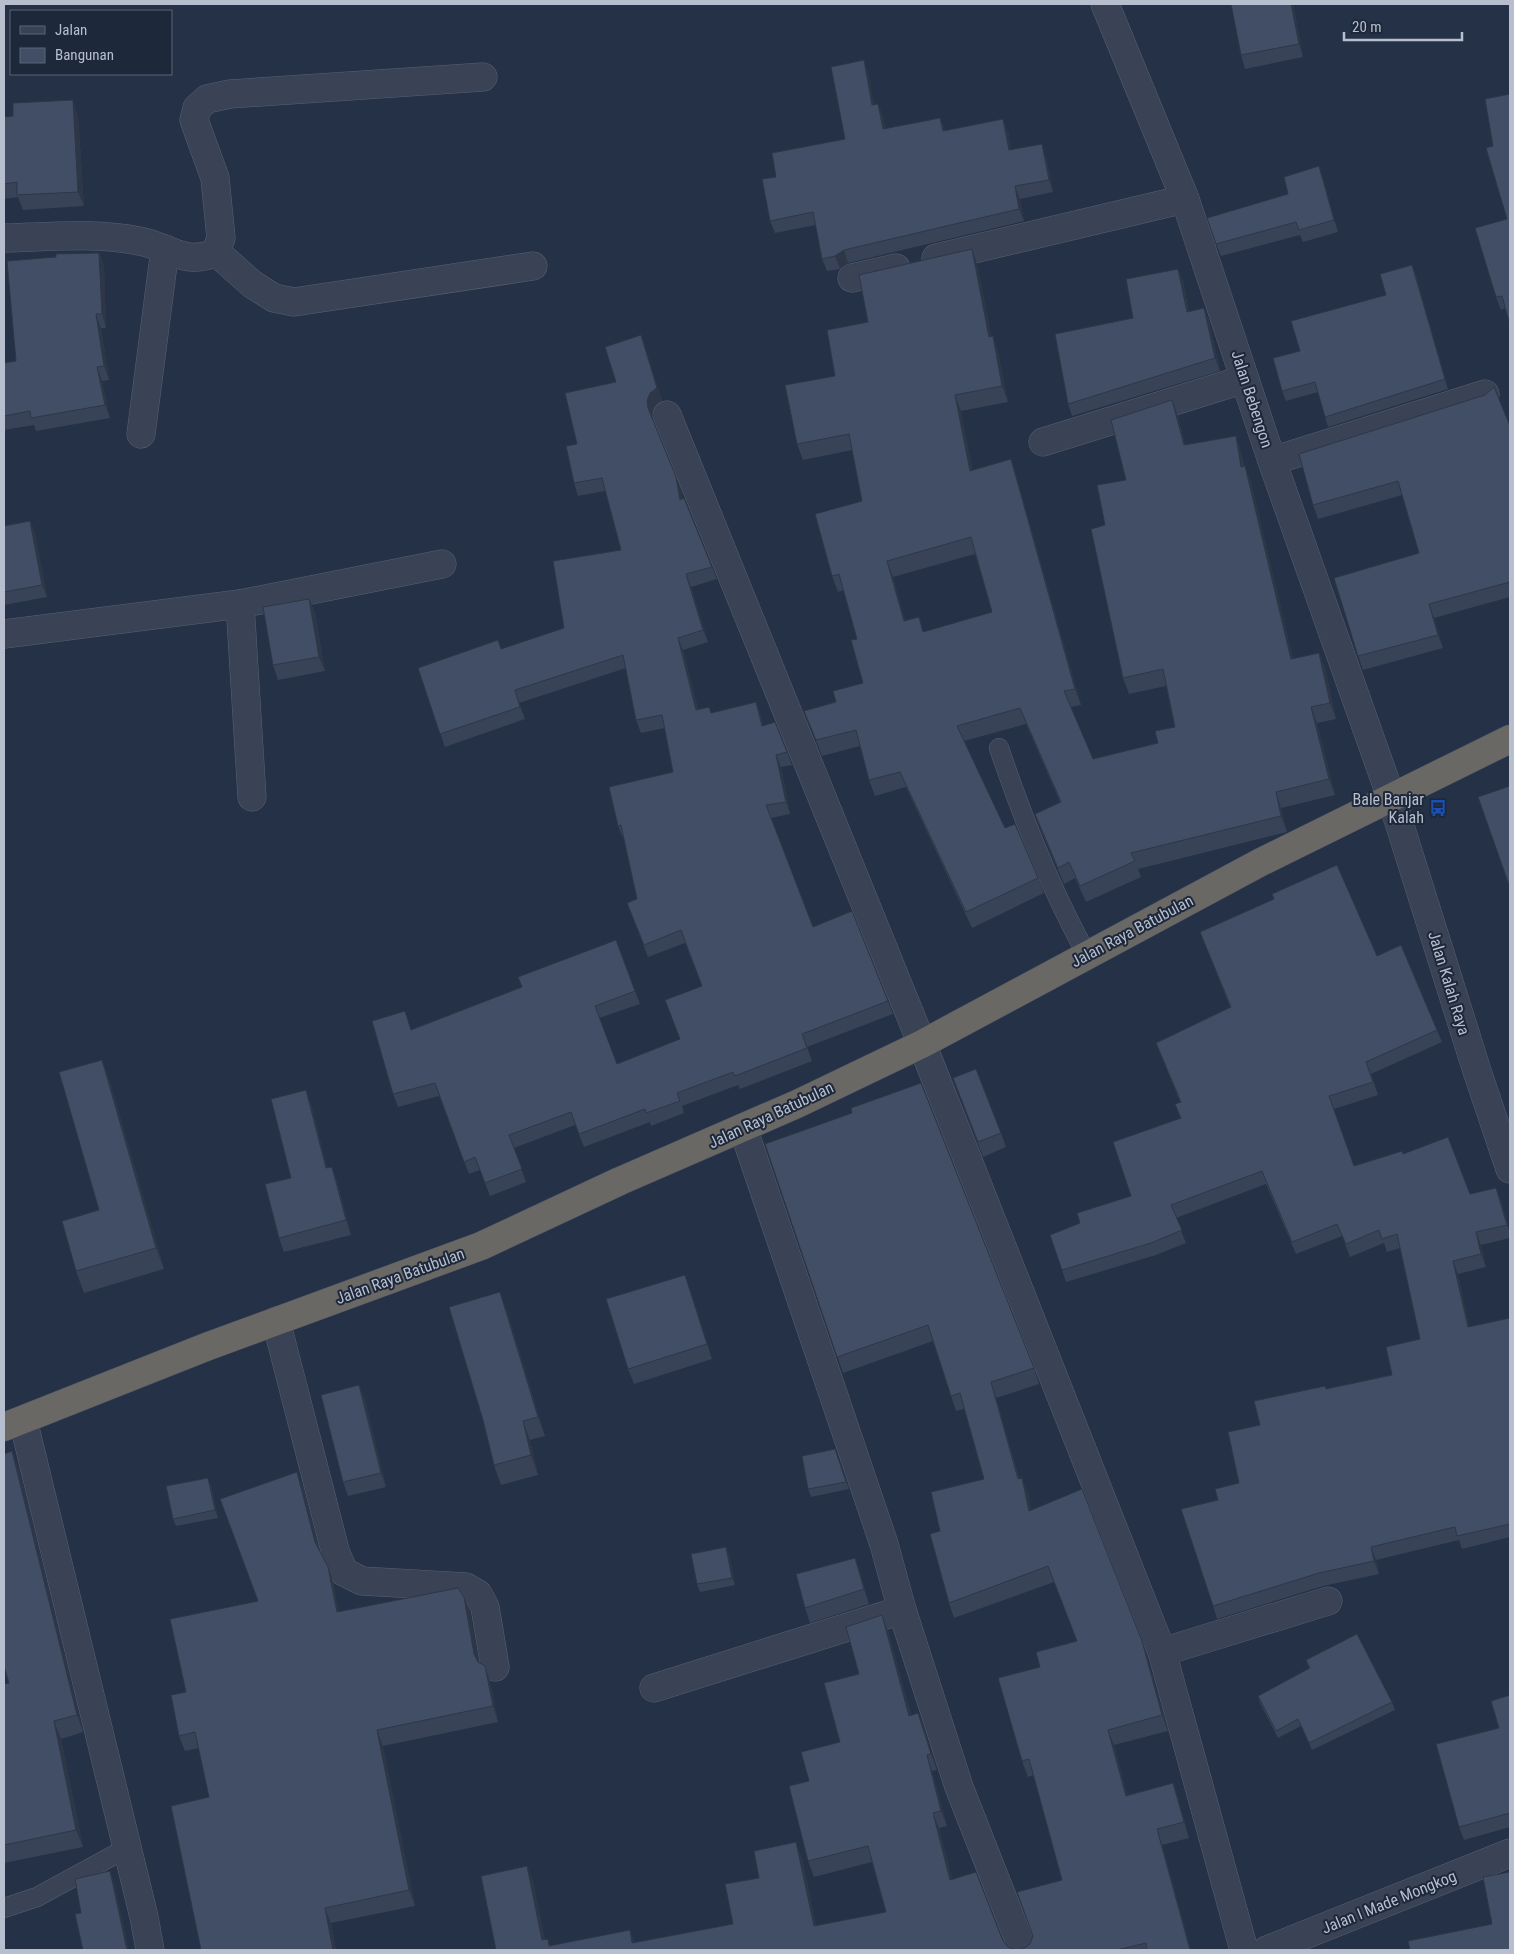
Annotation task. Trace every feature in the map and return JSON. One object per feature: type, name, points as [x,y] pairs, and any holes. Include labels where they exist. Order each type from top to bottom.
[{"type":"highway","name":"Jalan Raya Batubulan","points":[[13,1423],[276,1321],[481,1246],[620,1181],[743,1128],[922,1044],[1261,862],[1510,739]]},
{"type":"street","name":"Jalan Bebengon","points":[[1105,4],[1185,199],[1272,461],[1391,797]]},
{"type":"street","points":[[4,238],[79,236],[127,238],[150,243],[188,258],[203,258],[216,252],[221,238],[215,178],[199,139],[194,120],[197,108],[208,99],[230,94],[484,77]]},
{"type":"street","points":[[852,278],[1185,199]]},
{"type":"street","points":[[141,434],[165,249]]},
{"type":"street","points":[[216,252],[252,284],[274,298],[294,302],[533,266]]},
{"type":"street","points":[[1043,442],[1245,379]]},
{"type":"street","points":[[1272,461],[1485,394]]},
{"type":"street","points":[[667,415],[922,1044],[1162,1652],[1244,1950]]},
{"type":"street","points":[[4,634],[240,604],[442,564]]},
{"type":"street","points":[[240,604],[252,797]]},
{"type":"street","name":"Jalan Kalah Raya","points":[[1391,797],[1510,1169]]},
{"type":"street","points":[[743,1128],[881,1535],[902,1610],[959,1787],[1023,1950]]},
{"type":"street","points":[[276,1321],[336,1554],[344,1572],[362,1581],[466,1587],[478,1594],[485,1607],[495,1667]]},
{"type":"street","points":[[13,1423],[127,1848],[150,1950]]},
{"type":"street","points":[[1162,1652],[1328,1601]]},
{"type":"street","points":[[654,1688],[902,1610]]},
{"type":"street","name":"Jalan I Made Mongkog","points":[[1267,1950],[1510,1853]]},
{"type":"lane","points":[[999,748],[1030,835],[1064,913],[1087,955]]},
{"type":"lane","points":[[4,1908],[37,1897],[127,1848]]},
{"type":"building","points":[[1231,4],[1291,4],[1299,44],[1241,55]]},
{"type":"building","points":[[864,60],[872,105],[878,104],[883,129],[940,118],[943,131],[1003,119],[1009,150],[1042,144],[1049,180],[1015,186],[1019,209],[844,250],[835,256],[822,259],[813,212],[770,221],[762,179],[776,177],[772,153],[845,139],[831,67]]},
{"type":"building","points":[[1510,94],[1510,325],[1502,296],[1496,297],[1475,228],[1507,219],[1486,148],[1493,146],[1485,99]]},
{"type":"building","points":[[73,100],[78,192],[17,195],[17,182],[4,184],[4,117],[13,116],[13,103]]},
{"type":"building","points":[[1319,166],[1334,220],[1299,230],[1296,222],[1216,244],[1207,218],[1288,194],[1284,177]]},
{"type":"building","points":[[972,249],[989,337],[993,336],[1002,386],[955,395],[970,471],[1011,459],[1075,689],[1064,691],[1093,759],[1158,743],[1155,731],[1175,727],[1163,669],[1123,678],[1091,529],[1105,525],[1097,485],[1126,480],[1111,420],[1172,400],[1184,445],[1236,436],[1241,467],[1245,466],[1291,659],[1319,653],[1330,703],[1311,707],[1329,779],[1276,792],[1281,816],[1131,853],[1135,861],[1080,886],[1069,862],[1058,868],[1035,814],[1061,802],[1020,708],[957,726],[1005,828],[1015,824],[1038,878],[966,912],[900,772],[869,780],[856,730],[816,740],[804,711],[836,702],[833,691],[863,683],[851,640],[857,639],[839,574],[832,576],[815,514],[862,501],[849,434],[797,444],[785,385],[835,376],[827,330],[868,322],[859,275]],"holes":[[[971,537],[992,612],[923,632],[919,617],[904,621],[887,561]]]},
{"type":"building","points":[[99,253],[102,314],[96,314],[104,366],[97,367],[105,405],[31,418],[30,411],[4,416],[4,363],[16,361],[7,261],[56,257],[56,254]]},
{"type":"building","points":[[1412,265],[1445,379],[1325,417],[1315,382],[1282,391],[1273,358],[1300,351],[1291,321],[1386,295],[1380,274]]},
{"type":"building","points":[[1178,269],[1187,312],[1204,308],[1215,358],[1068,404],[1055,334],[1133,318],[1126,279]]},
{"type":"building","points":[[641,335],[657,388],[650,393],[647,401],[648,408],[676,477],[680,500],[684,498],[712,567],[686,574],[703,630],[678,638],[696,710],[709,707],[711,713],[756,702],[762,726],[775,722],[787,752],[776,755],[786,802],[766,805],[813,927],[852,911],[888,1001],[802,1034],[807,1048],[735,1076],[733,1072],[677,1093],[680,1101],[646,1113],[645,1109],[579,1134],[571,1112],[509,1135],[522,1169],[485,1183],[475,1157],[464,1162],[435,1083],[393,1094],[372,1021],[405,1011],[411,1030],[522,987],[518,977],[616,940],[635,991],[595,1006],[617,1064],[680,1039],[665,1000],[702,986],[681,930],[644,945],[627,903],[637,899],[621,825],[618,826],[609,787],[673,772],[662,715],[636,720],[623,655],[515,690],[520,707],[440,734],[418,668],[498,640],[501,649],[564,628],[553,561],[621,550],[602,478],[574,483],[566,446],[577,444],[565,393],[616,382],[605,347]]},
{"type":"building","points":[[1494,387],[1510,426],[1510,582],[1429,604],[1438,635],[1358,656],[1334,578],[1419,553],[1398,481],[1313,505],[1299,454],[1485,395]]},
{"type":"building","points":[[30,521],[42,585],[4,592],[4,526]]},
{"type":"building","points":[[309,599],[319,657],[273,665],[263,607]]},
{"type":"building","points":[[1510,786],[1510,882],[1508,882],[1478,797]]},
{"type":"building","points":[[1337,865],[1377,956],[1401,945],[1437,1030],[1366,1062],[1373,1082],[1329,1096],[1354,1166],[1402,1151],[1403,1154],[1448,1137],[1470,1194],[1496,1188],[1507,1225],[1476,1232],[1481,1254],[1453,1261],[1468,1327],[1510,1318],[1510,1524],[1457,1536],[1455,1527],[1371,1547],[1374,1561],[1319,1573],[1213,1606],[1181,1509],[1218,1500],[1215,1489],[1239,1483],[1228,1432],[1260,1425],[1254,1401],[1325,1386],[1326,1389],[1392,1375],[1386,1347],[1420,1339],[1397,1234],[1382,1239],[1379,1230],[1346,1244],[1337,1224],[1292,1242],[1262,1171],[1171,1205],[1182,1230],[1151,1243],[1062,1270],[1050,1235],[1080,1223],[1077,1213],[1131,1196],[1113,1142],[1181,1118],[1175,1104],[1181,1102],[1156,1043],[1231,1007],[1200,932],[1274,899],[1272,894]]},
{"type":"building","points":[[102,1060],[156,1248],[76,1271],[62,1221],[99,1210],[59,1072]]},
{"type":"building","points":[[976,1069],[1001,1133],[978,1142],[953,1078]]},
{"type":"building","points":[[921,1083],[1034,1368],[991,1382],[1018,1479],[1022,1478],[1029,1511],[1082,1489],[1142,1641],[1162,1715],[1108,1730],[1126,1796],[1173,1783],[1184,1822],[1157,1829],[1190,1950],[1147,1950],[1146,1943],[1117,1950],[1015,1950],[1023,1949],[1030,1944],[1033,1936],[1017,1892],[1062,1880],[1029,1759],[1022,1761],[998,1678],[1040,1667],[1036,1652],[1077,1641],[1048,1566],[949,1603],[930,1534],[940,1531],[931,1492],[984,1479],[960,1393],[951,1396],[928,1325],[837,1357],[765,1144],[852,1113],[851,1108]]},
{"type":"building","points":[[306,1090],[326,1168],[332,1167],[346,1220],[279,1238],[265,1184],[291,1178],[271,1099]]},
{"type":"building","points":[[685,1275],[707,1344],[628,1369],[606,1299]]},
{"type":"building","points":[[500,1292],[538,1417],[523,1421],[531,1455],[494,1465],[483,1420],[449,1307]]},
{"type":"building","points":[[359,1385],[381,1473],[343,1482],[321,1395]]},
{"type":"building","points":[[835,1449],[846,1482],[808,1489],[802,1456]]},
{"type":"building","points":[[12,1451],[77,1715],[54,1721],[76,1830],[4,1845],[4,1684],[9,1683],[4,1666],[4,1454]]},
{"type":"building","points":[[297,1472],[315,1542],[328,1567],[337,1612],[458,1588],[464,1597],[474,1654],[478,1662],[485,1666],[493,1706],[377,1730],[409,1890],[325,1908],[333,1950],[201,1950],[171,1806],[209,1797],[195,1732],[179,1736],[171,1695],[186,1692],[170,1619],[258,1601],[220,1499]]},
{"type":"building","points":[[208,1478],[215,1510],[173,1519],[166,1486]]},
{"type":"building","points":[[726,1547],[732,1578],[697,1584],[691,1554]]},
{"type":"building","points":[[855,1558],[864,1589],[805,1608],[796,1574]]},
{"type":"building","points":[[882,1615],[909,1716],[918,1713],[931,1754],[927,1755],[941,1811],[933,1813],[950,1880],[976,1872],[1003,1941],[1008,1947],[1015,1950],[496,1950],[481,1876],[527,1866],[542,1940],[548,1939],[549,1946],[630,1930],[632,1943],[733,1924],[725,1884],[759,1878],[754,1851],[796,1842],[814,1926],[886,1912],[868,1846],[808,1861],[789,1786],[809,1781],[801,1752],[840,1742],[824,1683],[859,1674],[846,1627]]},
{"type":"building","points":[[1357,1634],[1392,1702],[1309,1743],[1298,1719],[1276,1731],[1258,1696],[1310,1668],[1306,1660]]},
{"type":"building","points":[[1510,1695],[1510,1813],[1459,1827],[1436,1744],[1499,1728],[1491,1701]]},
{"type":"building","points":[[110,1871],[127,1950],[83,1950],[75,1914],[81,1913],[75,1879]]},
{"type":"building","points":[[1510,1872],[1510,1950],[1410,1950],[1408,1941],[1492,1924],[1483,1877]]},
{"type":"place","name":"Bale Banjar Kalah","points":[[1438,808]]}]
